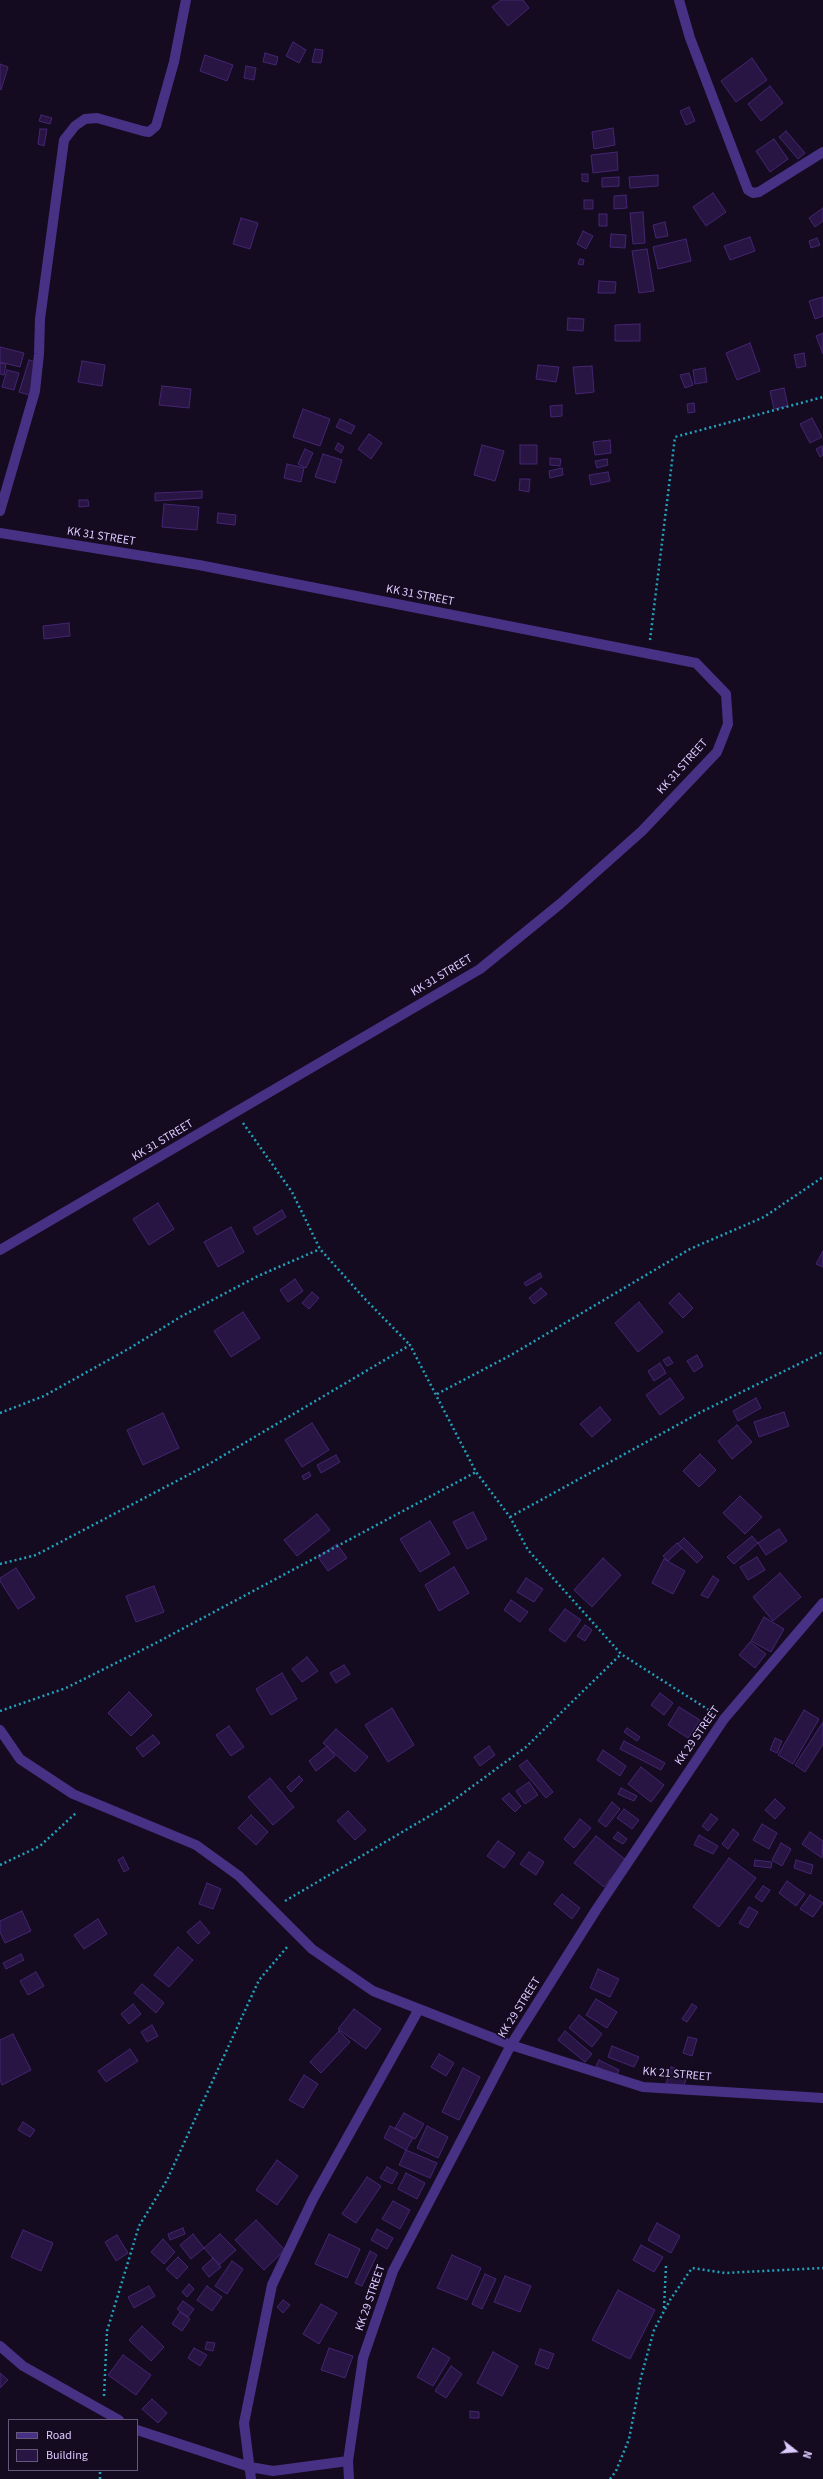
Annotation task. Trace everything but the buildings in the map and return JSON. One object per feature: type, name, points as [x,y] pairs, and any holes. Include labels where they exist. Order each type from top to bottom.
[{"type":"street","points":[[0,512],[35,391],[39,354],[40,319],[64,140],[75,126],[85,119],[97,118],[149,132],[156,126],[174,62],[186,0]]},
{"type":"street","points":[[679,0],[690,38],[748,190],[753,193],[759,192],[823,152]]},
{"type":"street","name":"KK 31 STREET","points":[[0,534],[199,565],[696,663],[726,694],[728,724],[717,752],[642,831],[560,904],[480,969],[0,1250]]},
{"type":"street","name":"KK 29 STREET","points":[[349,2479],[348,2461],[363,2358],[393,2271],[511,2046],[596,1910],[724,1719],[823,1603]]},
{"type":"street","name":"KK 21 STREET","points":[[0,1730],[20,1759],[73,1794],[196,1845],[239,1876],[312,1949],[373,1991],[511,2046],[643,2087],[823,2098]]},
{"type":"street","points":[[251,2479],[244,2423],[272,2285],[313,2199],[419,2009]]},
{"type":"street","points":[[0,2346],[23,2366],[116,2419]]},
{"type":"street","points":[[138,2430],[250,2467],[273,2471],[348,2461]]},
{"type":"path","points":[[648,654],[675,437],[823,397]]},
{"type":"path","points":[[235,1113],[292,1192],[320,1249],[364,1298],[410,1345],[437,1394],[476,1472],[510,1517],[528,1550],[621,1654],[724,1719]]},
{"type":"path","points":[[437,1394],[511,1355],[690,1249],[764,1217],[823,1177]]},
{"type":"path","points":[[0,1413],[44,1396],[258,1276],[320,1249]]},
{"type":"path","points":[[0,1564],[36,1555],[209,1464],[410,1345]]},
{"type":"path","points":[[510,1517],[701,1412],[823,1352]]},
{"type":"path","points":[[0,1711],[66,1688],[141,1651],[476,1472]]},
{"type":"path","points":[[272,1909],[443,1808],[526,1747],[621,1654]]},
{"type":"path","points":[[0,1865],[40,1846],[89,1801]]},
{"type":"path","points":[[104,2412],[107,2331],[139,2226],[167,2180],[258,1980],[298,1935]]},
{"type":"path","points":[[664,2311],[666,2266]]},
{"type":"path","points":[[610,2479],[616,2471],[629,2439],[649,2343],[664,2311],[692,2268],[725,2273],[823,2268]]}]
